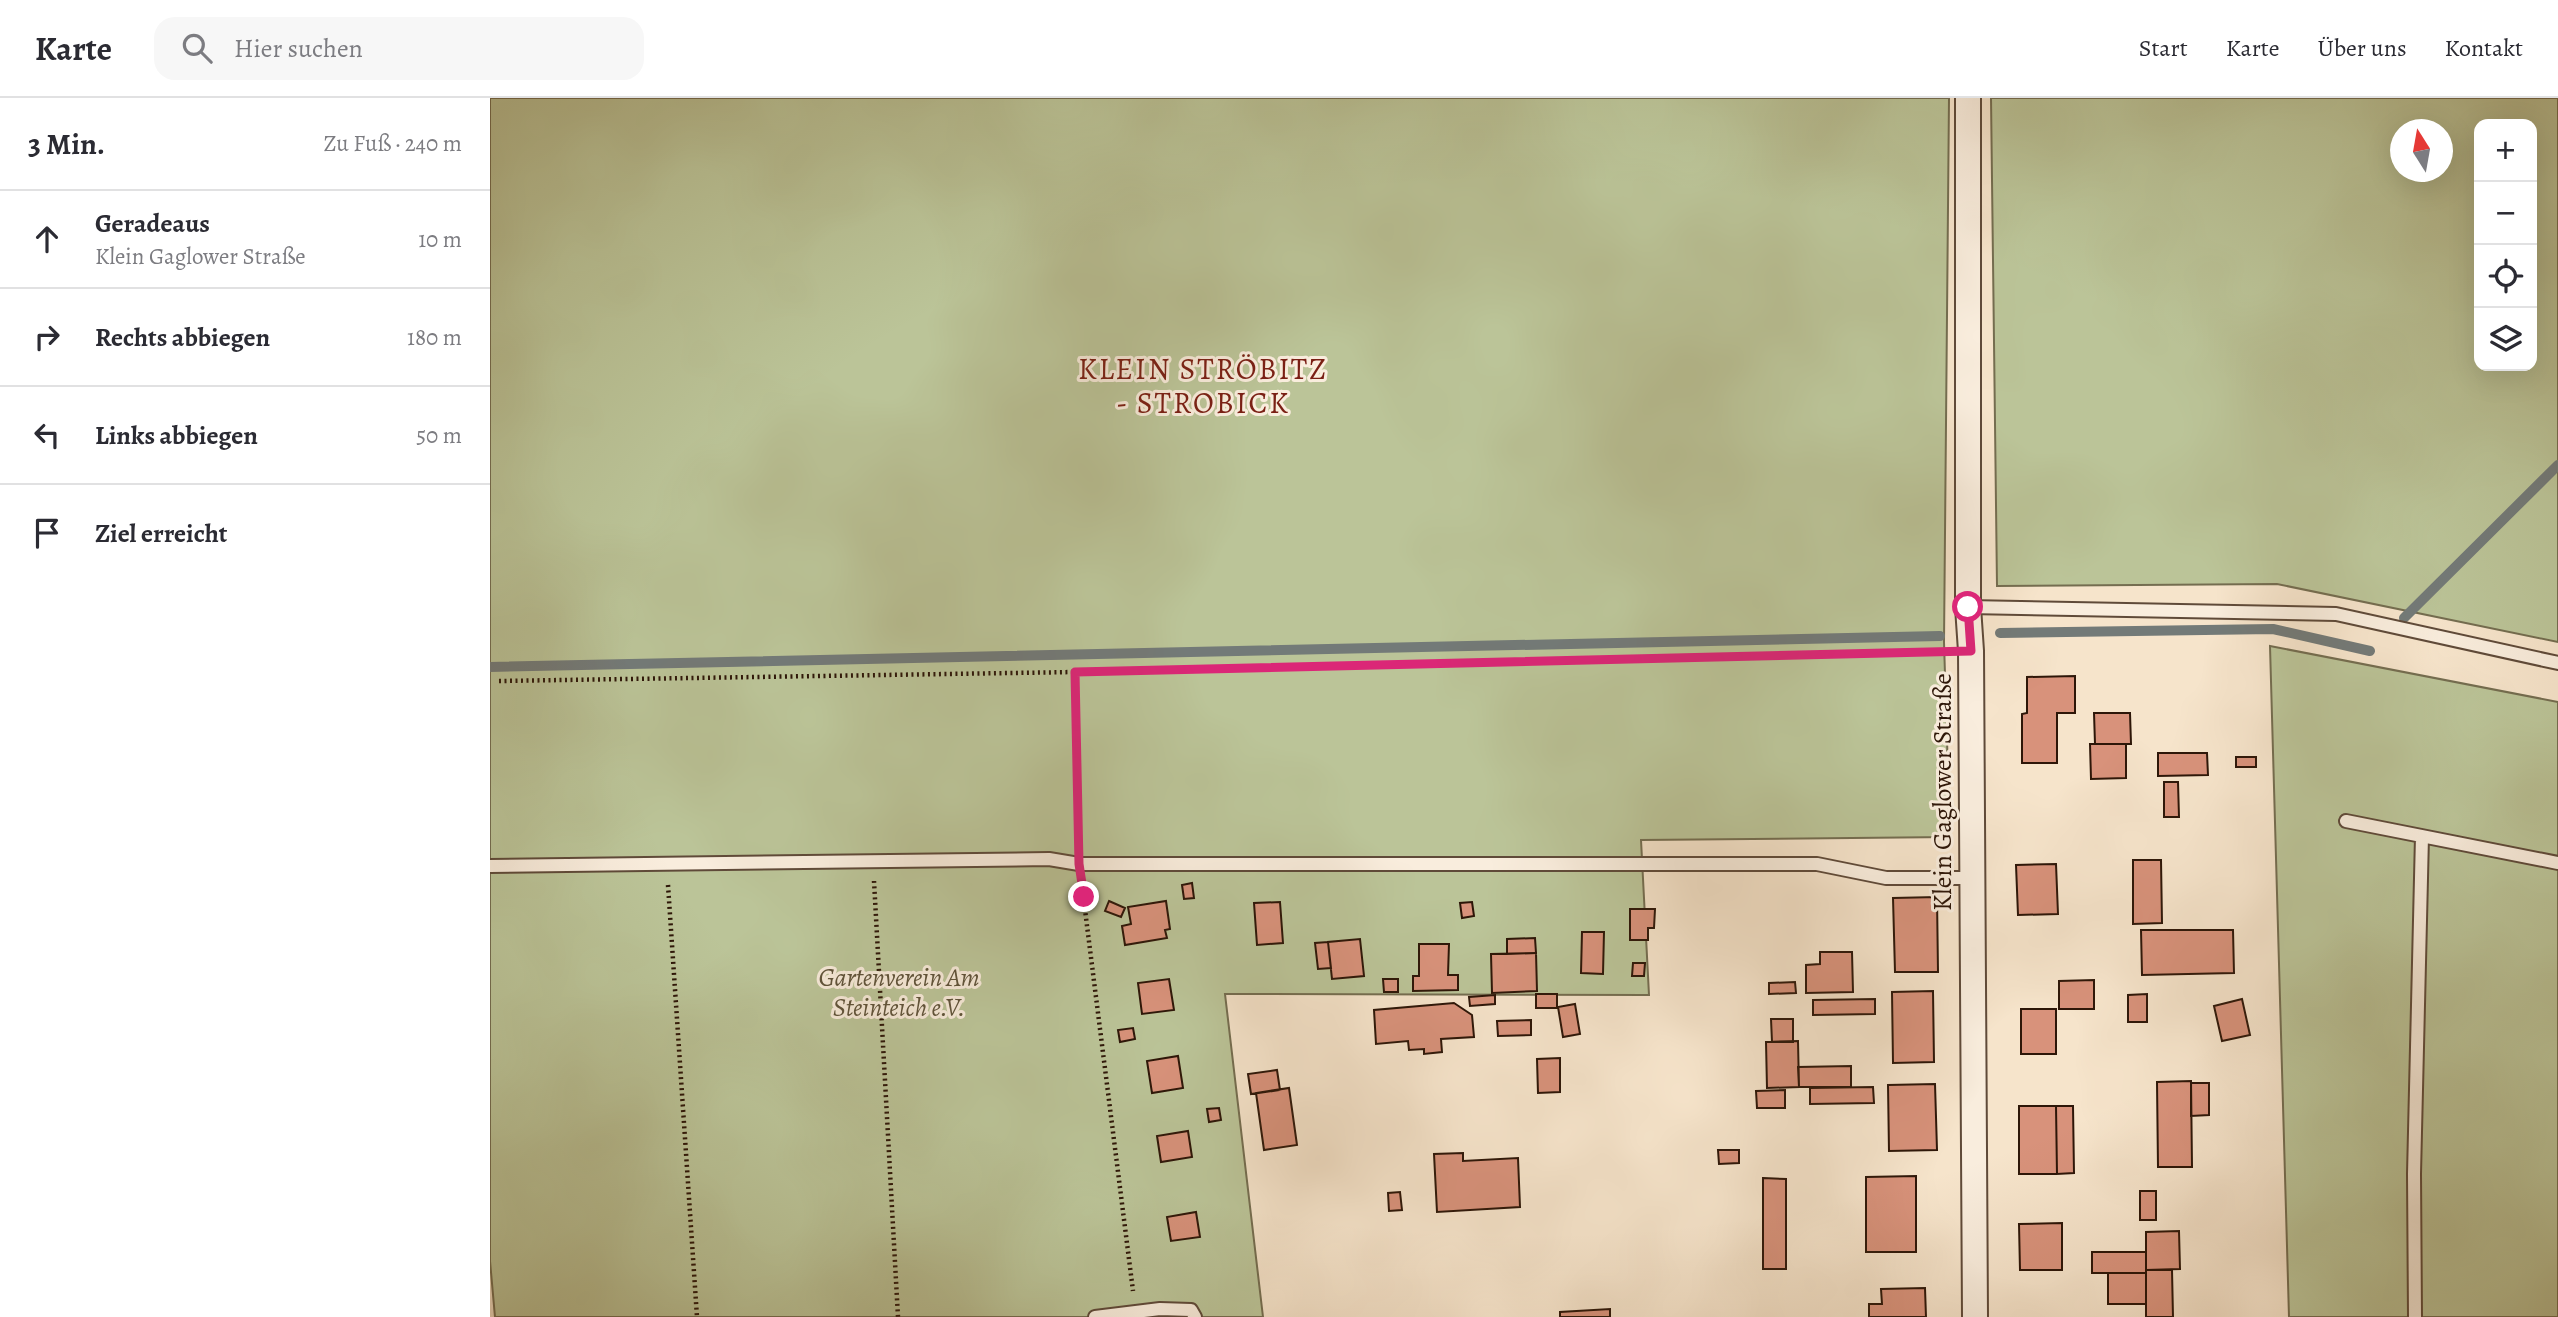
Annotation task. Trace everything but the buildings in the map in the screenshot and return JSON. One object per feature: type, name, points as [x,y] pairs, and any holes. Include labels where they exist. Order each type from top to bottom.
[{"type":"street","name":"Klein Gaglower Straße","points":[[1968,98],[1968,607],[1971,651],[1975,1317]]},
{"type":"lane","points":[[1968,607],[2336,614],[2558,663]]},
{"type":"lane","points":[[2346,821],[2558,863]]},
{"type":"lane","points":[[2415,1317],[2414,1174],[2422,836]]},
{"type":"lane","points":[[490,866],[1049,859],[1079,864],[1817,863],[1886,878],[1972,878]]},
{"type":"lane","points":[[1095,1317],[1136,1311],[1191,1310],[1195,1317]]},
{"type":"path","points":[[499,681],[1075,672],[1971,651]]},
{"type":"path","points":[[1075,672],[1079,864],[1136,1311]]},
{"type":"path","points":[[873,862],[898,1317]]},
{"type":"path","points":[[667,864],[697,1317]]},
{"type":"green space","name":"Gartenverein Am Steinteich e.V.","points":[[490,98],[1949,98],[1944,642],[1950,837],[1641,840],[1649,995],[1225,994],[1263,1317],[495,1317],[490,1261]]},
{"type":"green space","points":[[1991,98],[2558,98],[2558,642],[2277,584],[1997,586]]},
{"type":"green space","points":[[2270,646],[2558,702],[2558,1317],[2289,1317]]},
{"type":"waterway","points":[[2404,618],[2558,465]]},
{"type":"waterway","points":[[2000,633],[2273,629],[2370,651]]},
{"type":"waterway","points":[[490,667],[1940,636]]},
{"type":"district","name":"KLEIN STRÖBITZ - STROBICK","points":[[1203,386]]},
{"type":"route","points":[[1084,897],[1079,864],[1075,672],[1971,651],[1968,607]]}]
